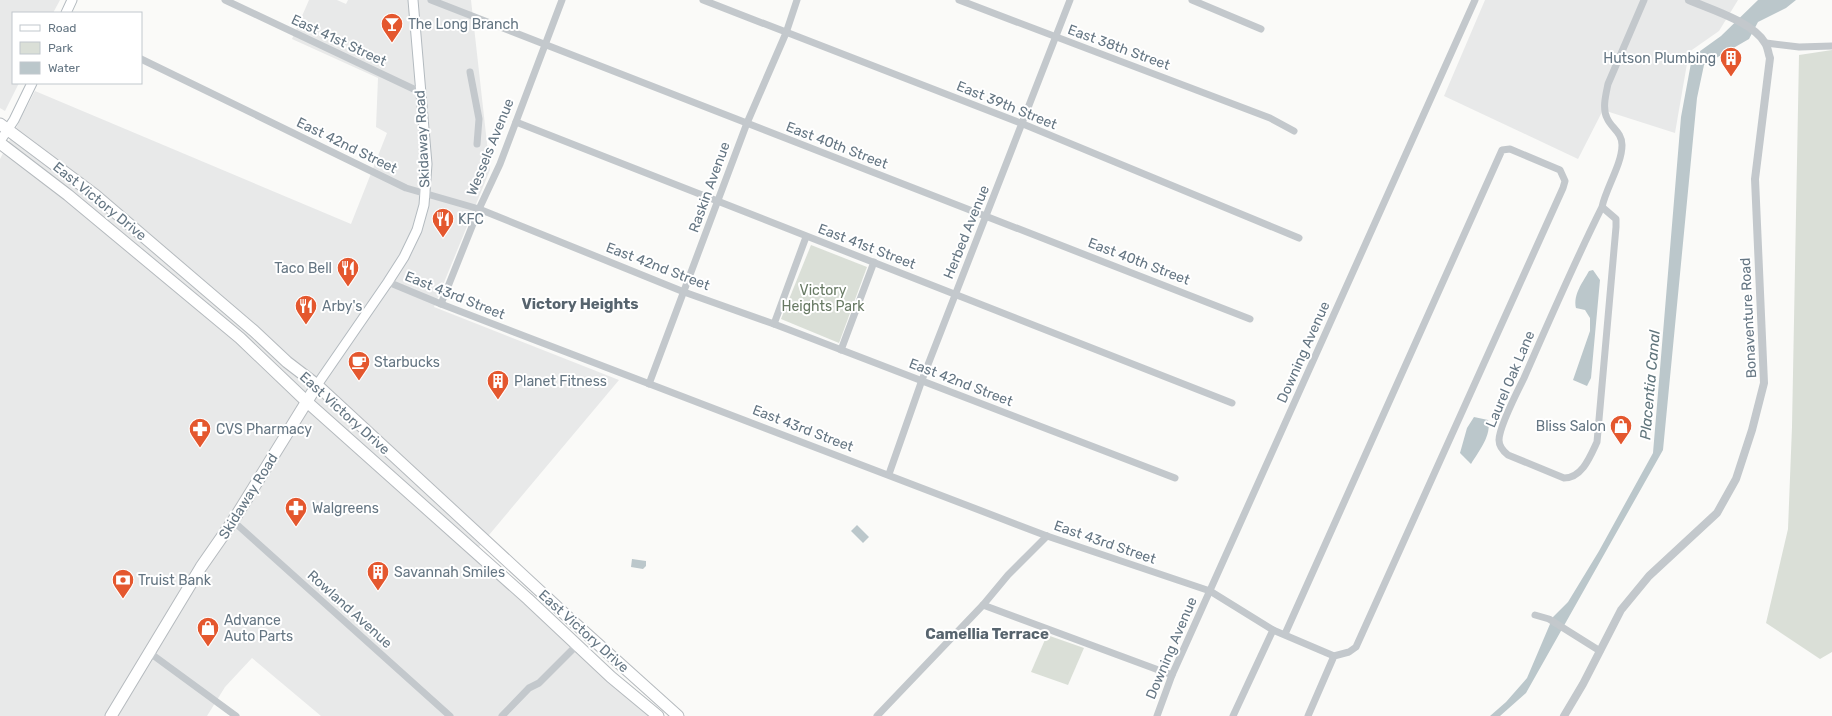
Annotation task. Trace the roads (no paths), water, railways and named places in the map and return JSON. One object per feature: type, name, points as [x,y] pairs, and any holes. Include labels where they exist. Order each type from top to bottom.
[{"type":"main road","points":[[66,12],[72,0]]},
{"type":"main road","name":"Skidaway Road","points":[[111,716],[201,568],[233,521],[306,401],[388,282],[417,230],[426,192],[426,158],[413,0]]},
{"type":"main road","points":[[0,142],[4,126],[31,84]]},
{"type":"main road","name":"East Victory Drive","points":[[4,126],[95,196],[254,331],[287,362],[317,385],[673,714]]},
{"type":"main road","name":"East Victory Drive","points":[[0,142],[68,194],[235,333],[306,401],[658,716]]},
{"type":"street","name":"East 41st Street","points":[[225,0],[420,92]]},
{"type":"street","name":"East 40th Street","points":[[431,0],[1250,319]]},
{"type":"street","name":"Wessels Avenue","points":[[441,304],[479,209],[500,164],[544,44],[562,0]]},
{"type":"street","name":"East 39th Street","points":[[703,0],[1023,124],[1299,238]]},
{"type":"street","name":"Raskin Avenue","points":[[649,384],[718,202],[746,123],[786,33],[797,0]]},
{"type":"street","name":"East 38th Street","points":[[959,0],[1270,118],[1294,132]]},
{"type":"street","name":"Herbed Avenue","points":[[889,474],[922,380],[1023,124],[1070,0]]},
{"type":"street","points":[[1192,0],[1261,29]]},
{"type":"street","name":"Downing Avenue","points":[[1160,715],[1172,675],[1475,0]]},
{"type":"street","name":"Laurel Oak Lane","points":[[1602,207],[1616,219],[1616,227],[1598,435],[1591,454],[1580,472],[1572,478],[1564,478],[1508,455],[1501,449],[1499,440],[1518,390],[1585,241],[1602,207],[1604,197],[1616,169],[1622,144],[1619,133],[1606,118],[1605,96],[1608,84],[1644,0]]},
{"type":"street","points":[[1689,0],[1732,18],[1756,32],[1766,43],[1799,47],[1832,46]]},
{"type":"street","name":"Bonaventure Road","points":[[1564,716],[1621,610],[1649,576],[1717,513],[1736,478],[1752,430],[1764,383],[1756,179],[1770,58],[1766,43]]},
{"type":"street","name":"East 42nd Street","points":[[142,59],[406,188],[426,192],[479,209],[684,292],[774,324],[1176,478]]},
{"type":"street","points":[[470,72],[479,120],[477,144]]},
{"type":"street","name":"East 41st Street","points":[[516,122],[1232,403]]},
{"type":"street","points":[[1284,634],[1502,150],[1510,149],[1530,156],[1560,170],[1565,181],[1564,188],[1356,647],[1350,652],[1334,656],[1308,716]]},
{"type":"street","points":[[774,324],[806,237]]},
{"type":"street","points":[[841,350],[874,262]]},
{"type":"street","name":"East 43rd Street","points":[[388,282],[441,304],[889,474],[1047,536],[1210,591],[1273,630],[1334,656]]},
{"type":"street","name":"Rowland Avenue","points":[[233,521],[450,716]]},
{"type":"street","points":[[877,716],[1047,536]]},
{"type":"street","points":[[983,605],[1172,675]]},
{"type":"street","points":[[1535,615],[1549,619],[1600,651]]},
{"type":"street","points":[[1233,716],[1273,630]]},
{"type":"street","points":[[502,716],[529,688],[539,683],[577,645]]},
{"type":"street","points":[[150,653],[236,716]]},
{"type":"water","points":[[1758,0],[1796,0],[1786,8],[1758,22],[1749,39],[1704,65],[1697,98],[1663,450],[1526,693],[1500,716],[1490,716],[1506,702],[1527,678],[1553,617],[1568,602],[1599,551],[1653,453],[1681,117],[1691,63],[1696,54],[1721,36]]},
{"type":"water","points":[[1593,270],[1600,280],[1591,378],[1587,386],[1573,380],[1590,331],[1590,318],[1585,310],[1576,308],[1575,303],[1581,284],[1589,271]]},
{"type":"water","points":[[1474,417],[1488,420],[1489,426],[1484,443],[1471,464],[1460,453],[1467,428]]},
{"type":"water","points":[[857,525],[869,537],[863,543],[851,531]]},
{"type":"water","points":[[632,559],[646,561],[646,566],[643,569],[631,567]]},
{"type":"place","name":"The Long Branch","points":[[392,44]]},
{"type":"place","name":"Hutson Plumbing","points":[[1731,78]]},
{"type":"place","name":"KFC","points":[[443,238]]},
{"type":"place","name":"Taco Bell","points":[[348,288]]},
{"type":"place","name":"Arby's","points":[[306,326]]},
{"type":"place","name":"Starbucks","points":[[359,382]]},
{"type":"place","name":"Planet Fitness","points":[[498,400]]},
{"type":"place","name":"Bliss Salon","points":[[1621,446]]},
{"type":"place","name":"CVS Pharmacy","points":[[200,448]]},
{"type":"place","name":"Walgreens","points":[[296,528]]},
{"type":"place","name":"Savannah Smiles","points":[[378,592]]},
{"type":"place","name":"Truist Bank","points":[[123,600]]},
{"type":"place","name":"Advance Auto Parts","points":[[208,648]]},
{"type":"district","name":"Victory Heights","points":[[580,304]]},
{"type":"district","name":"Camellia Terrace","points":[[987,634]]},
{"type":"park label","name":"Victory Heights Park","points":[[823,298]]},
{"type":"water label","name":"Placentia Canal","points":[[1650,385]]}]
